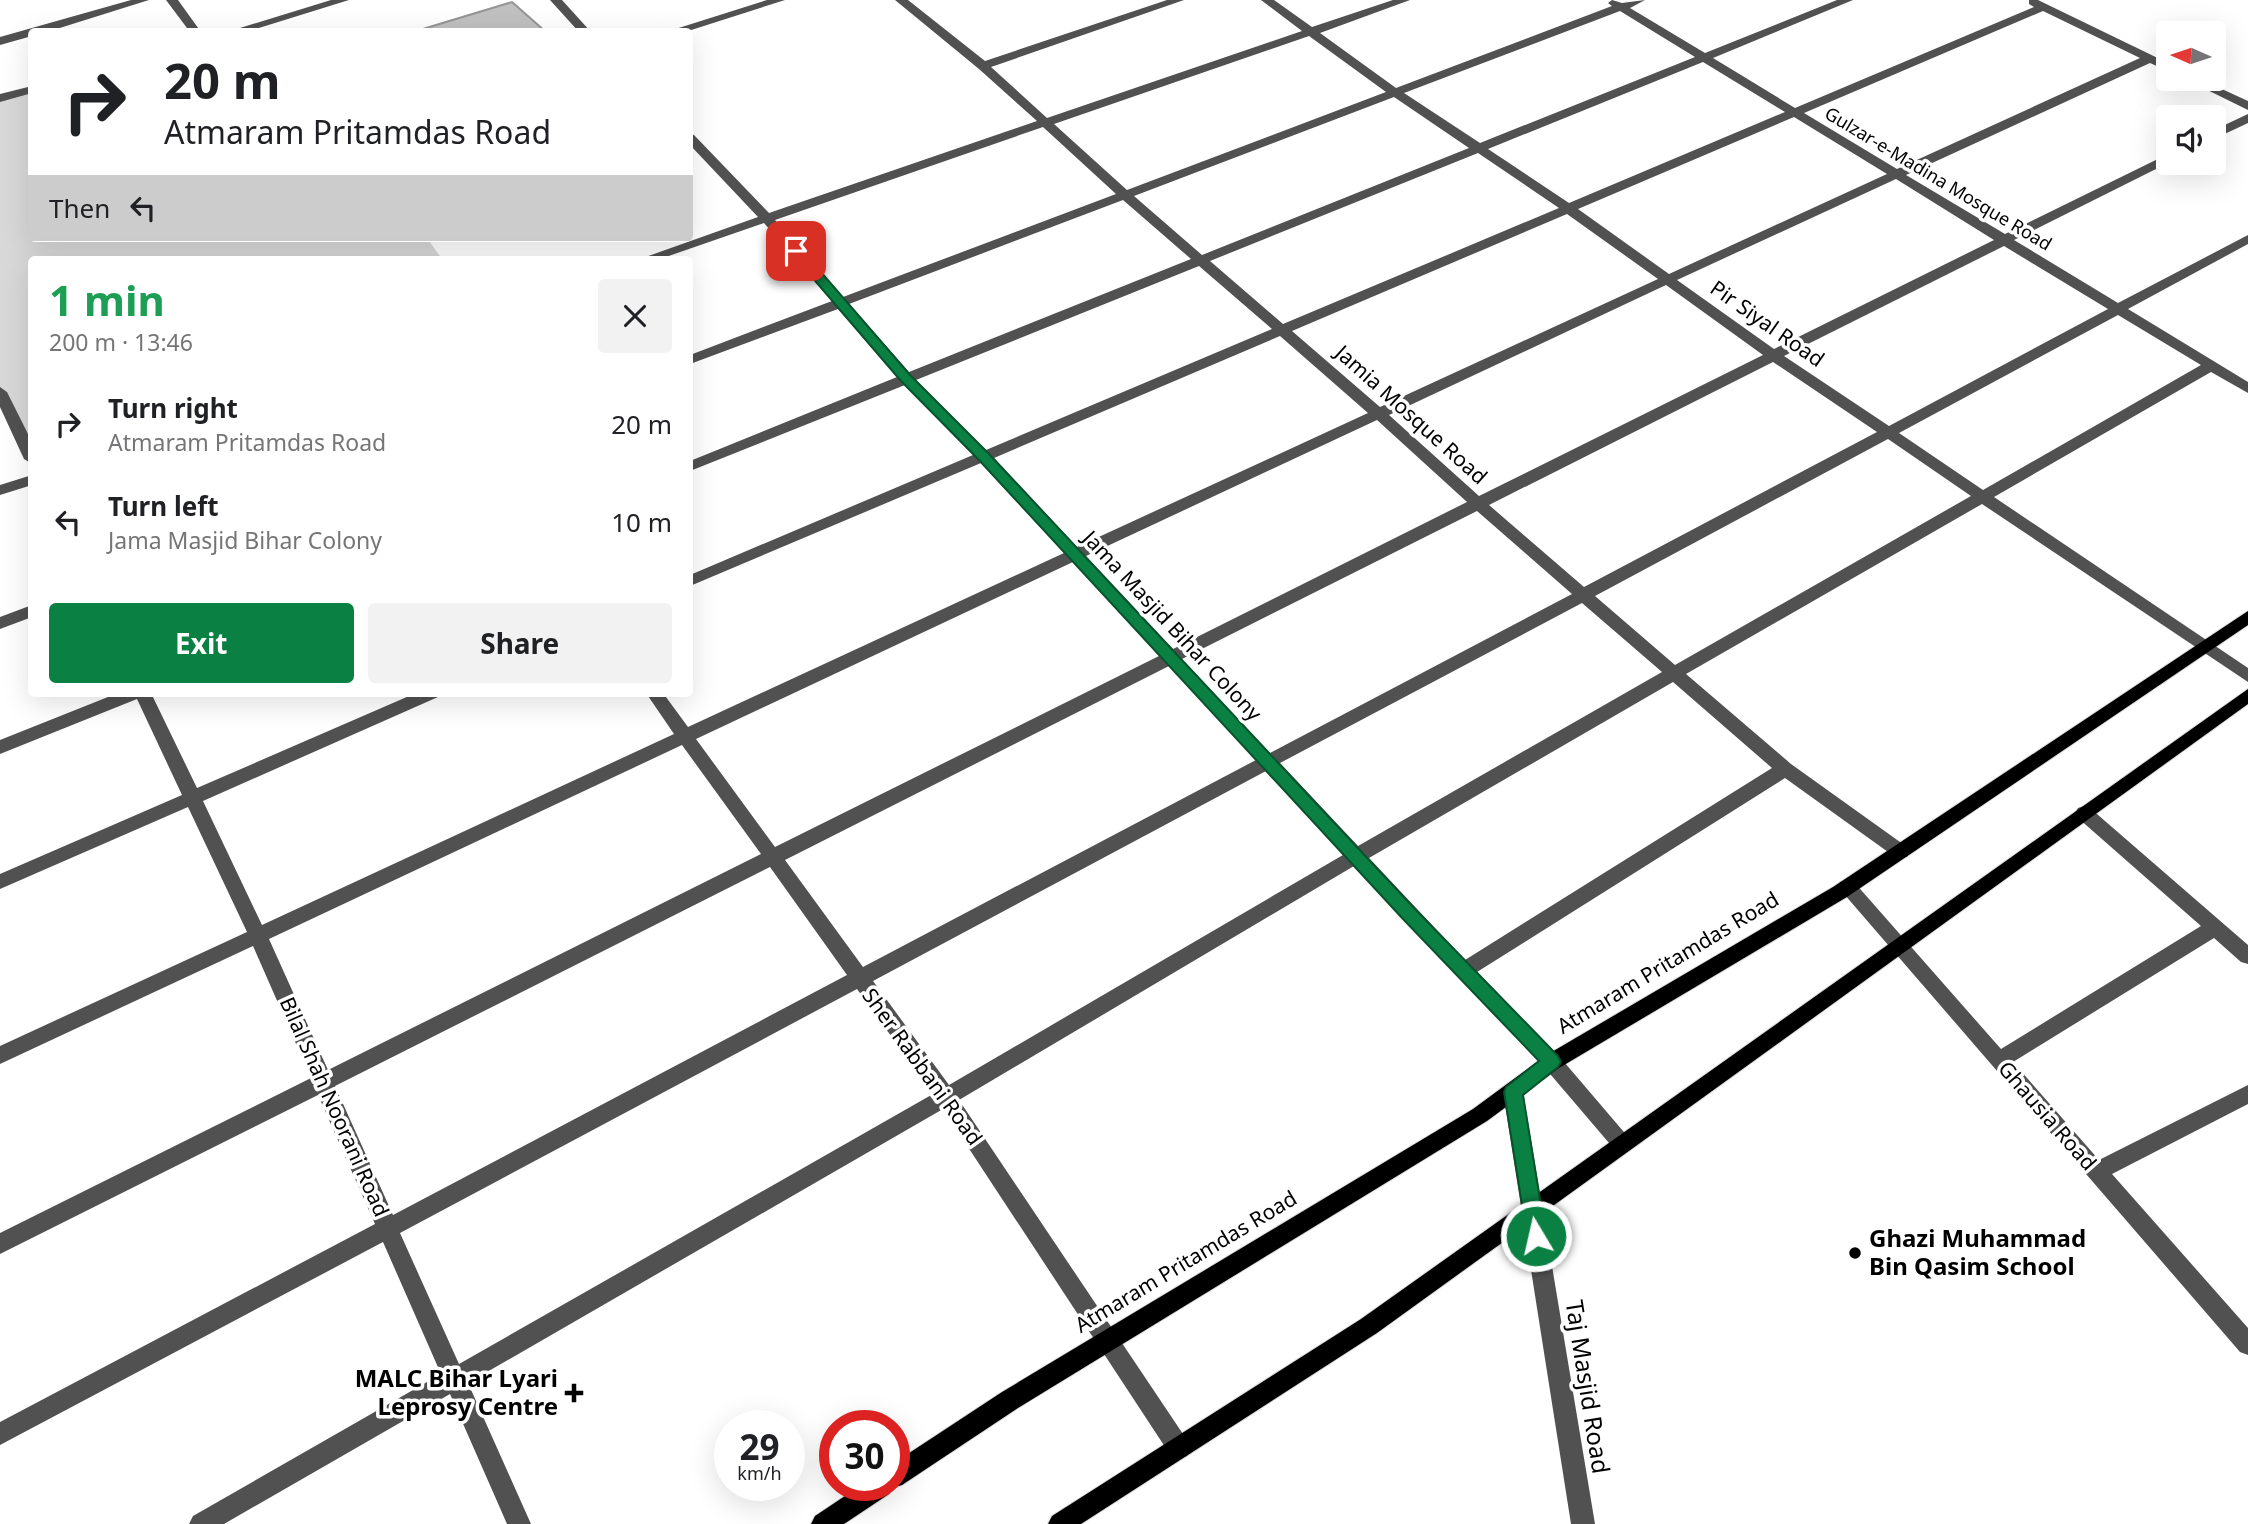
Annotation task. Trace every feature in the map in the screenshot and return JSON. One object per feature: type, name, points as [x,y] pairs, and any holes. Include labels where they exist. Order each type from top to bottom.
[{"type":"main road","name":"Atmaram Pritamdas Road","points":[[910,1466],[1010,1400],[1480,1115],[1552,1062],[1847,887],[2248,617]]},
{"type":"main road","points":[[1060,1524],[1369,1326],[2248,695]]},
{"type":"main road","points":[[823,1524],[858,1501]]},
{"type":"street","points":[[46,28],[143,0]]},
{"type":"street","points":[[172,0],[193,28]]},
{"type":"street","points":[[246,28],[343,0]]},
{"type":"street","points":[[556,0],[582,28]]},
{"type":"street","points":[[684,28],[779,0]]},
{"type":"street","name":"Jamia Mosque Road","points":[[901,0],[983,66],[1124,194],[1284,330],[1478,504],[1785,769],[1900,852]]},
{"type":"street","points":[[983,66],[1178,0]]},
{"type":"street","name":"Pir Siyal Road","points":[[1267,0],[1394,92],[1568,208],[1773,355],[2248,676]]},
{"type":"street","points":[[656,256],[1404,0]]},
{"type":"street","points":[[693,359],[1394,92],[1615,4],[1639,0]]},
{"type":"street","points":[[693,465],[1847,0]]},
{"type":"street","points":[[693,581],[1794,113],[2036,3],[2156,61]]},
{"type":"street","name":"Gulzar-e-Madina Mosque Road","points":[[1615,4],[2248,388]]},
{"type":"street","points":[[0,41],[28,33]]},
{"type":"street","points":[[0,1055],[1667,279],[2150,58]]},
{"type":"street","points":[[0,98],[28,90]]},
{"type":"street","points":[[2216,91],[2248,106]]},
{"type":"street","points":[[2226,129],[2248,118]]},
{"type":"street","name":"Jama Masjid Bihar Colony","points":[[693,141],[842,302],[905,378],[984,457],[1463,971],[1552,1062],[1622,1144]]},
{"type":"street","points":[[0,1244],[2156,164]]},
{"type":"street","points":[[0,1434],[860,980],[2248,239]]},
{"type":"street","points":[[201,1524],[2210,366]]},
{"type":"street","points":[[1,395],[28,451]]},
{"type":"street","points":[[0,491],[28,481]]},
{"type":"street","points":[[0,623],[28,612]]},
{"type":"street","points":[[0,747],[125,697]]},
{"type":"street","name":"Bilal Shah Noorani Road","points":[[145,697],[258,936],[519,1524]]},
{"type":"street","points":[[0,882],[423,697]]},
{"type":"street","name":"Sher Rabbani Road","points":[[657,697],[946,1097],[1180,1448]]},
{"type":"street","points":[[1463,971],[1785,769]]},
{"type":"street","points":[[2084,813],[2248,956]]},
{"type":"street","name":"Ghausia Road","points":[[1847,887],[2248,1344]]},
{"type":"street","points":[[1998,1061],[2216,928]]},
{"type":"street","name":"Taj Masjid Road","points":[[1513,1092],[1583,1524]]},
{"type":"street","points":[[2095,1172],[2248,1094]]},
{"type":"shaded area","points":[[28,90],[28,242],[430,242],[440,256],[28,256],[28,453],[0,392],[0,98]]},
{"type":"building","points":[[512,2],[541,28],[426,28]]},
{"type":"place","name":"Ghazi Muhammad Bin Qasim School","points":[[1855,1253]]},
{"type":"place","name":"MALC Bihar Lyari Leprosy Centre","points":[[574,1393]]},
{"type":"route","points":[[796,251],[905,378],[984,457],[1409,914],[1552,1062],[1513,1092],[1536,1236]]}]
